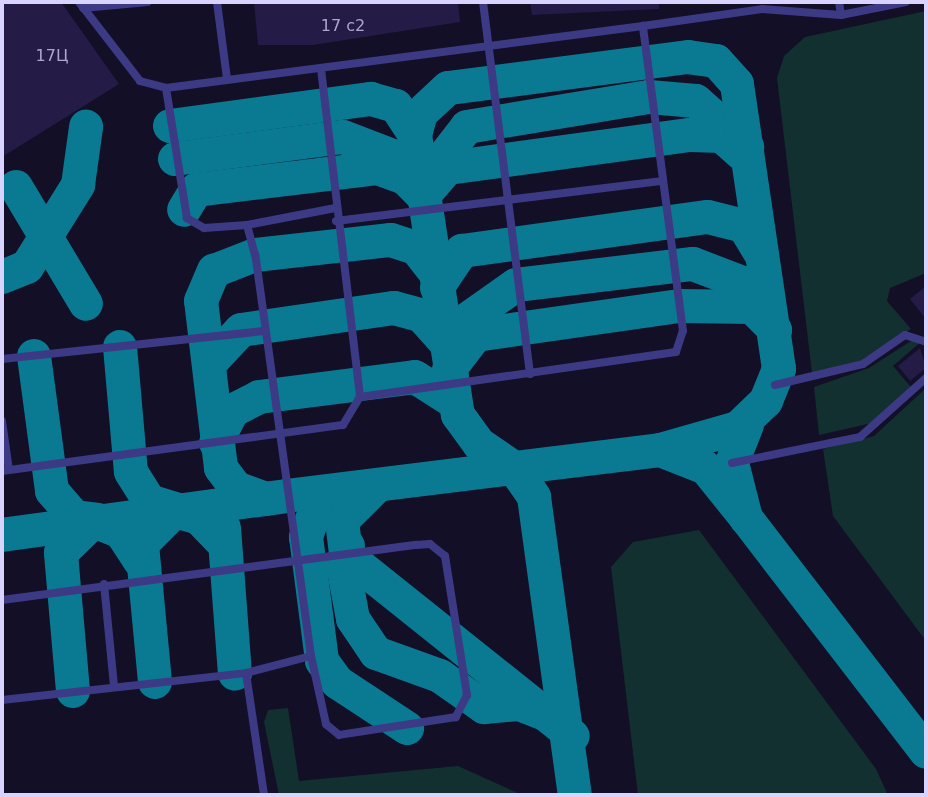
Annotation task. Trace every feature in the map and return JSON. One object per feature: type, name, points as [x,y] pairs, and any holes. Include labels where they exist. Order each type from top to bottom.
[{"type":"lane","points":[[81,5],[148,2]]},
{"type":"lane","points":[[217,2],[227,79]]},
{"type":"lane","points":[[483,2],[504,200],[530,374]]},
{"type":"lane","points":[[839,2],[841,15]]},
{"type":"lane","points":[[81,5],[140,81],[166,88],[489,49],[762,9],[841,15],[906,2]]},
{"type":"lane","points":[[360,397],[676,352],[683,331],[643,26]]},
{"type":"lane","points":[[2,421],[5,470],[343,425],[360,397],[336,221],[321,69]]},
{"type":"lane","points":[[166,88],[187,218],[204,228],[247,225],[335,208]]},
{"type":"lane","points":[[336,221],[661,181]]},
{"type":"lane","points":[[2,600],[104,584],[295,561],[438,549],[449,567],[467,698],[446,722],[339,735],[326,724],[295,561],[247,225]]},
{"type":"lane","points":[[2,359],[264,331]]},
{"type":"lane","points":[[775,385],[863,364],[905,335],[926,342]]},
{"type":"lane","points":[[732,463],[860,437],[926,378]]},
{"type":"lane","points":[[104,584],[114,686]]},
{"type":"lane","points":[[2,700],[246,673],[311,656]]},
{"type":"lane","points":[[246,673],[264,795]]},
{"type":"green space","points":[[926,11],[926,273],[890,288],[887,301],[911,329],[863,360],[812,373],[777,78],[784,56],[805,37]]},
{"type":"green space","points":[[914,339],[923,340],[893,366],[911,387],[872,423],[819,435],[814,387],[869,368]]},
{"type":"green space","points":[[926,388],[926,641],[833,516],[823,449],[874,436]]},
{"type":"green space","points":[[699,530],[876,769],[888,795],[638,795],[611,567],[633,542]]},
{"type":"green space","points":[[288,708],[299,781],[458,766],[522,795],[279,795],[264,722],[268,710]]},
{"type":"building","points":[[2,2],[61,2],[119,84],[2,157]]},
{"type":"building","points":[[254,2],[458,2],[460,22],[313,45],[258,45]]},
{"type":"building","points":[[530,2],[659,2],[659,9],[532,15]]},
{"type":"building","points":[[926,286],[926,319],[910,299]]},
{"type":"building","points":[[920,348],[926,368],[910,381],[898,366]]},
{"type":"taxiway","points":[[2,535],[286,496],[514,468],[660,450],[738,428],[766,401],[779,369],[737,84],[716,61],[688,57],[448,88],[421,113],[415,135],[458,415],[479,444],[514,468],[534,497],[575,795]]},
{"type":"taxiway","points":[[422,185],[467,127],[649,97],[696,101],[747,147]]},
{"type":"taxiway","points":[[170,126],[371,99],[396,106],[415,135]]},
{"type":"taxiway","points":[[2,277],[27,267],[78,185],[86,127]]},
{"type":"taxiway","points":[[425,194],[448,168],[690,135],[722,136],[742,154]]},
{"type":"taxiway","points":[[175,159],[343,137],[393,156],[423,196],[405,178],[377,168],[196,190],[184,210]]},
{"type":"taxiway","points":[[16,187],[86,304]]},
{"type":"taxiway","points":[[437,288],[462,251],[708,217],[744,226],[762,256]]},
{"type":"taxiway","points":[[266,499],[236,488],[221,468],[201,301],[214,271],[255,255],[391,240],[416,248],[434,271]]},
{"type":"taxiway","points":[[693,264],[743,283],[775,330],[752,307],[679,306],[476,335],[449,370],[465,321],[516,285],[693,264]]},
{"type":"taxiway","points":[[215,358],[241,330],[394,308],[421,315],[445,342]]},
{"type":"taxiway","points":[[120,347],[131,472],[149,501],[178,510]]},
{"type":"taxiway","points":[[34,356],[52,491],[75,517],[98,520]]},
{"type":"taxiway","points":[[216,443],[232,411],[259,397],[415,377],[453,401]]},
{"type":"taxiway","points":[[660,450],[706,468],[746,518],[732,463],[747,425]]},
{"type":"taxiway","points":[[378,485],[342,521],[346,555],[573,736]]},
{"type":"taxiway","points":[[346,489],[316,508],[306,537],[322,661],[337,682],[407,728]]},
{"type":"taxiway","points":[[155,682],[142,544],[175,511],[199,518],[220,540]]},
{"type":"taxiway","points":[[746,518],[926,752]]},
{"type":"taxiway","points":[[73,691],[61,553],[94,521],[121,532],[140,561]]},
{"type":"taxiway","points":[[224,528],[235,674]]},
{"type":"taxiway","points":[[348,546],[343,565],[353,619],[376,653],[440,676],[484,707],[519,704],[543,713]]}]
